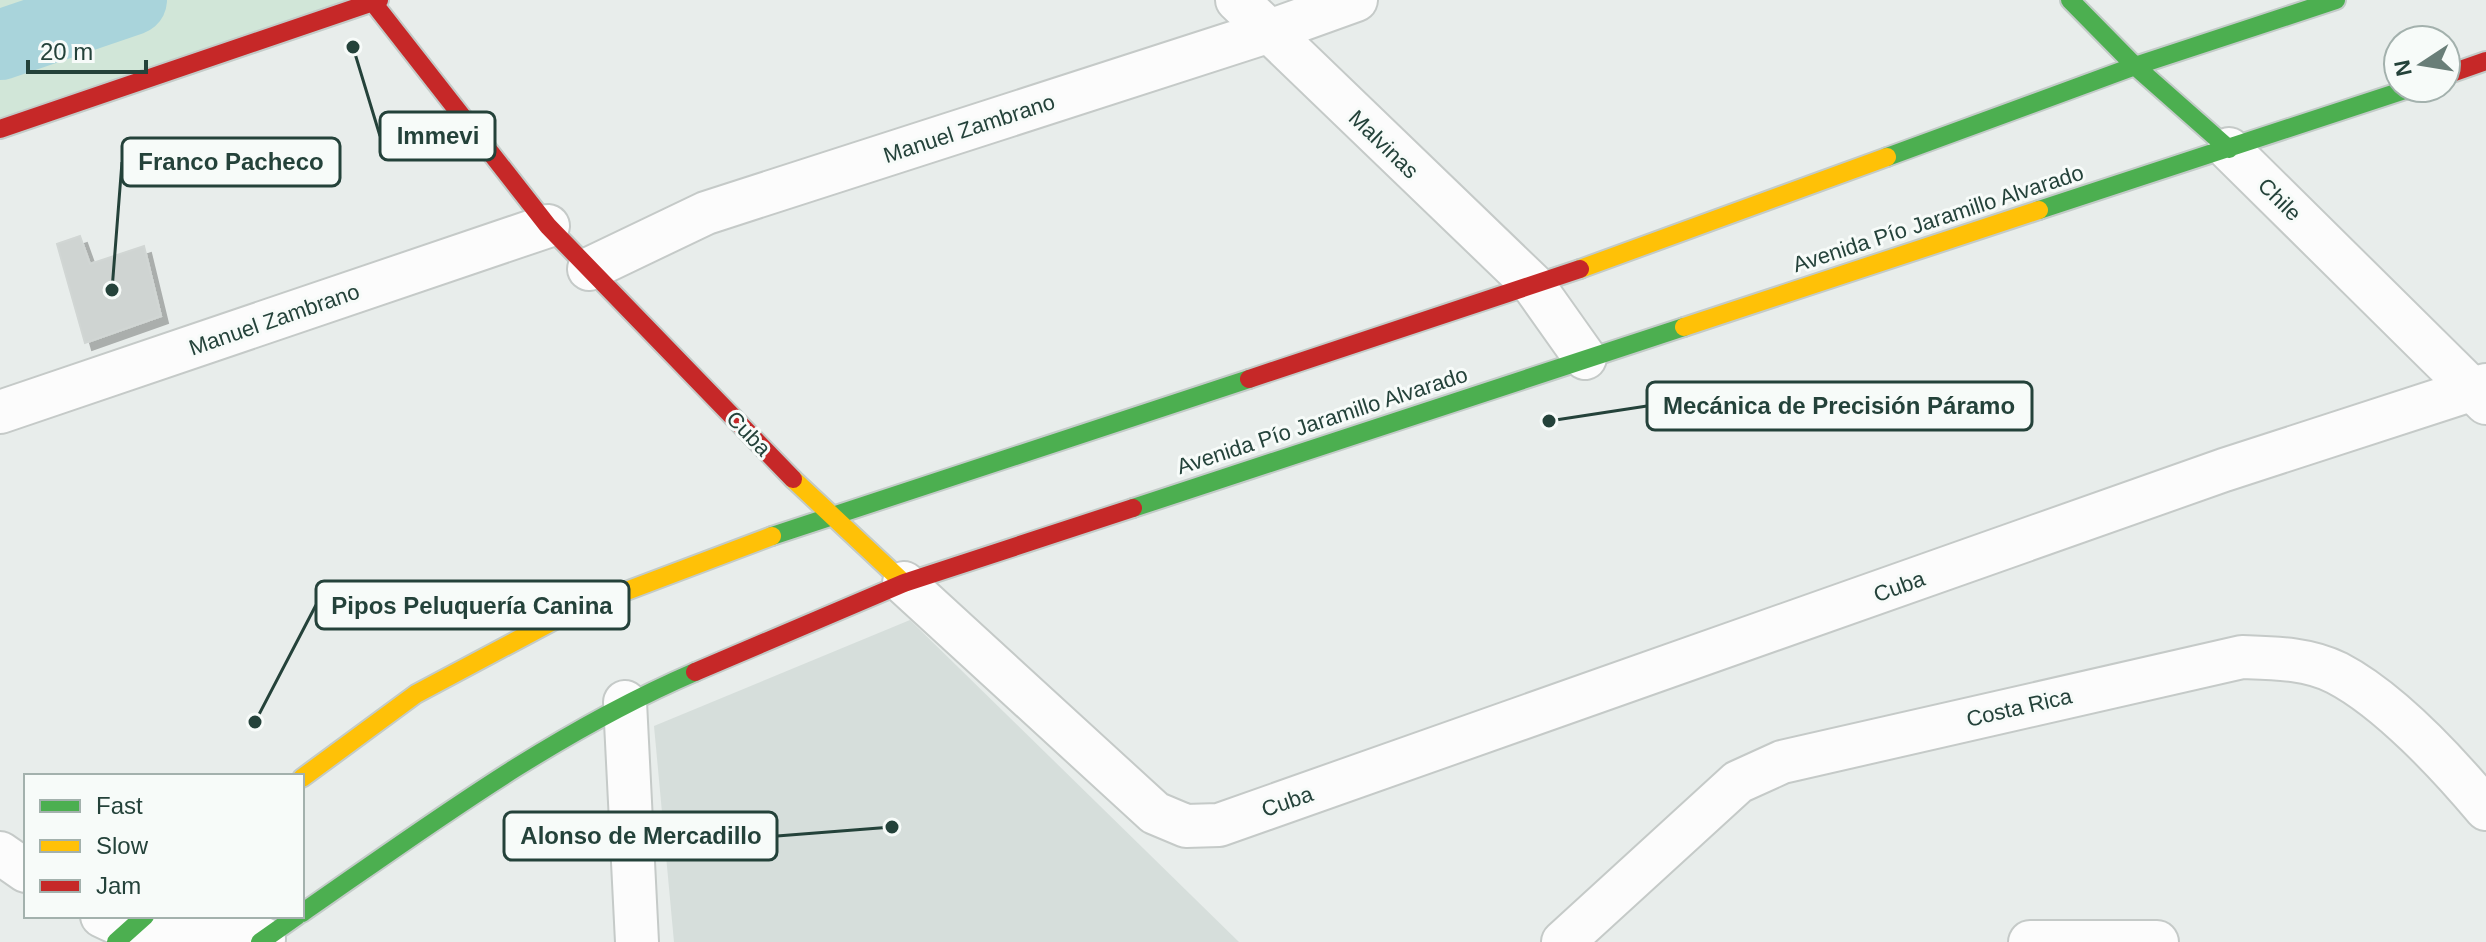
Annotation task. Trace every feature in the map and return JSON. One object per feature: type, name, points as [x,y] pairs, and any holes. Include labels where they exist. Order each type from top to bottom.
[{"type":"main road","name":"Chile","points":[[2070,0],[2135,66],[2229,149]]},
{"type":"main road","points":[[304,777],[416,694],[568,613],[828,515],[1534,286],[2135,66],[2336,0]]},
{"type":"main road","points":[[0,129],[374,1]]},
{"type":"main road","name":"Cuba","points":[[374,1],[548,226],[828,515],[904,583]]},
{"type":"main road","points":[[2462,69],[2486,61]]},
{"type":"main road","name":"Avenida Pío Jaramillo Alvarado","points":[[304,911],[512,768],[625,702],[904,583],[2382,98]]},
{"type":"main road","name":"Avenida Pío Jaramillo Alvarado","points":[[263,941],[295,918]]},
{"type":"street","name":"Malvinas","points":[[1237,0],[1534,286],[1585,358]]},
{"type":"street","name":"Manuel Zambrano","points":[[589,269],[706,213],[1267,32],[1356,0]]},
{"type":"street","name":"Chile","points":[[2229,149],[2481,393]]},
{"type":"street","name":"Manuel Zambrano","points":[[0,412],[548,226]]},
{"type":"street","name":"Cuba","points":[[904,583],[1155,813],[1186,826],[1219,825],[2209,475],[2481,393]]},
{"type":"street","name":"Costa Rica","points":[[1563,942],[1738,782],[1756,771],[1797,758],[2242,657],[2287,658],[2337,673],[2392,713],[2460,778],[2486,809]]},
{"type":"street","points":[[625,702],[637,942]]},
{"type":"street","points":[[0,853],[24,870]]},
{"type":"street","points":[[123,926],[179,941],[263,941]]},
{"type":"street","points":[[2030,942],[2149,941]]},
{"type":"shaded area","points":[[910,620],[1239,942],[674,942],[654,726]]},
{"type":"green space","points":[[0,0],[379,0],[0,129]]},
{"type":"building","points":[[80,236],[90,264],[144,246],[161,316],[85,343],[57,244]]},
{"type":"waterway","points":[[0,45],[132,0]]},
{"type":"traffic: fast","points":[[2070,0],[2135,66],[2229,149]]},
{"type":"traffic: fast","points":[[1887,157],[2135,66],[2336,0]]},
{"type":"traffic: fast","points":[[2039,210],[2382,98]]},
{"type":"traffic: fast","points":[[1133,508],[1684,327]]},
{"type":"traffic: fast","points":[[772,536],[1249,379]]},
{"type":"traffic: fast","points":[[304,912],[493,782],[592,723],[695,672]]},
{"type":"traffic: fast","points":[[116,942],[143,918]]},
{"type":"traffic: fast","points":[[260,942],[294,918]]},
{"type":"traffic: slow","points":[[1580,269],[1887,157]]},
{"type":"traffic: slow","points":[[1684,327],[2039,210]]},
{"type":"traffic: slow","points":[[793,479],[904,583]]},
{"type":"traffic: slow","points":[[304,777],[416,694],[568,613],[772,536]]},
{"type":"traffic: jam","points":[[371,0],[548,226],[793,479]]},
{"type":"traffic: jam","points":[[0,129],[379,0]]},
{"type":"traffic: jam","points":[[2462,69],[2486,61]]},
{"type":"traffic: jam","points":[[1249,379],[1580,269]]},
{"type":"traffic: jam","points":[[695,672],[904,583],[1133,508]]},
{"type":"place","name":"Immevi","points":[[353,47]]},
{"type":"place","name":"Franco Pacheco","points":[[112,290]]},
{"type":"place","name":"Mecánica de Precisión Páramo","points":[[1549,421]]},
{"type":"place","name":"Pipos Peluquería Canina","points":[[255,722]]},
{"type":"place","name":"Alonso de Mercadillo","points":[[892,827]]}]
